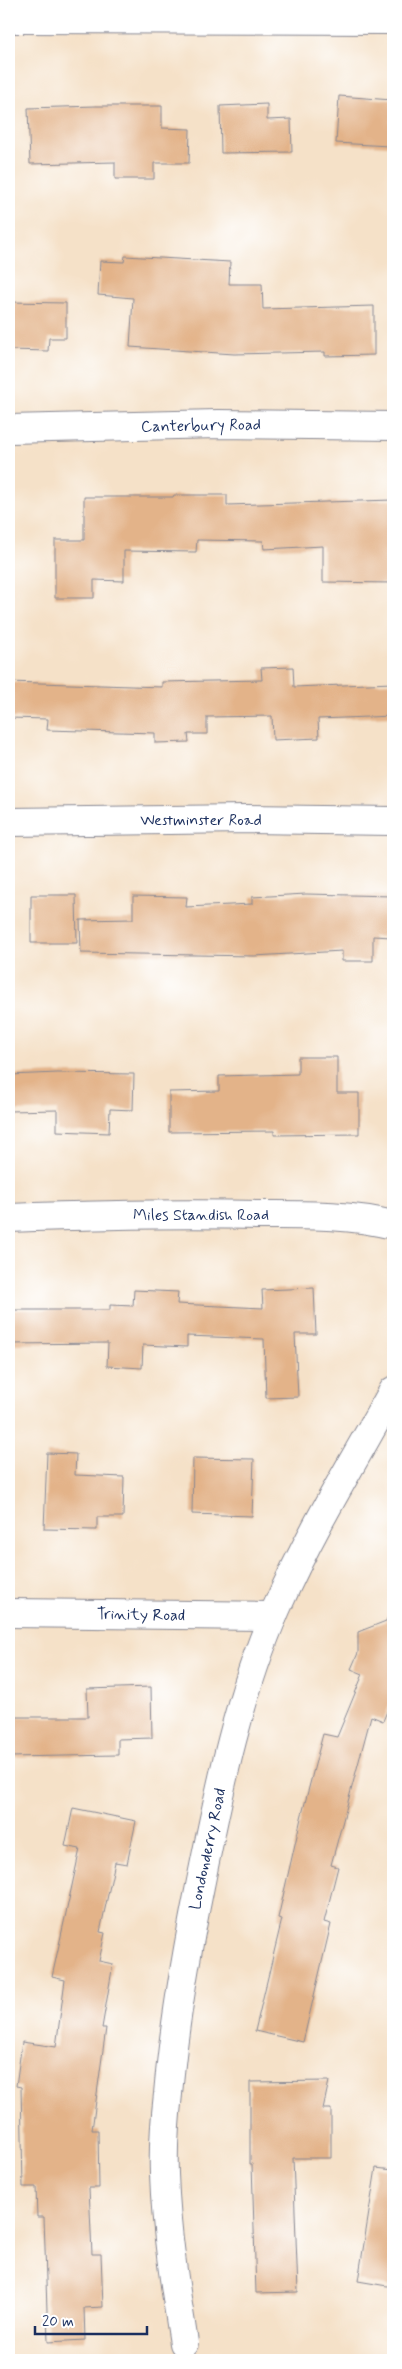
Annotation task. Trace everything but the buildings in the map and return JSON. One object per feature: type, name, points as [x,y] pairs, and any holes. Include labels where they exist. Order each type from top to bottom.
[{"type":"street","points":[[9,19],[393,20]]},
{"type":"street","name":"Canterbury Road","points":[[9,429],[218,424],[393,426]]},
{"type":"street","name":"Westminster Road","points":[[9,822],[246,819],[393,821]]},
{"type":"street","name":"Miles Standish Road","points":[[9,1218],[192,1214],[307,1216],[370,1219],[393,1225]]},
{"type":"street","name":"Londonderry Road","points":[[184,2343],[169,2247],[163,2172],[170,2064],[180,1994],[216,1806],[232,1740],[254,1667],[273,1616],[311,1538],[393,1391]]},
{"type":"street","name":"Trinity Road","points":[[9,1613],[273,1616]]}]
